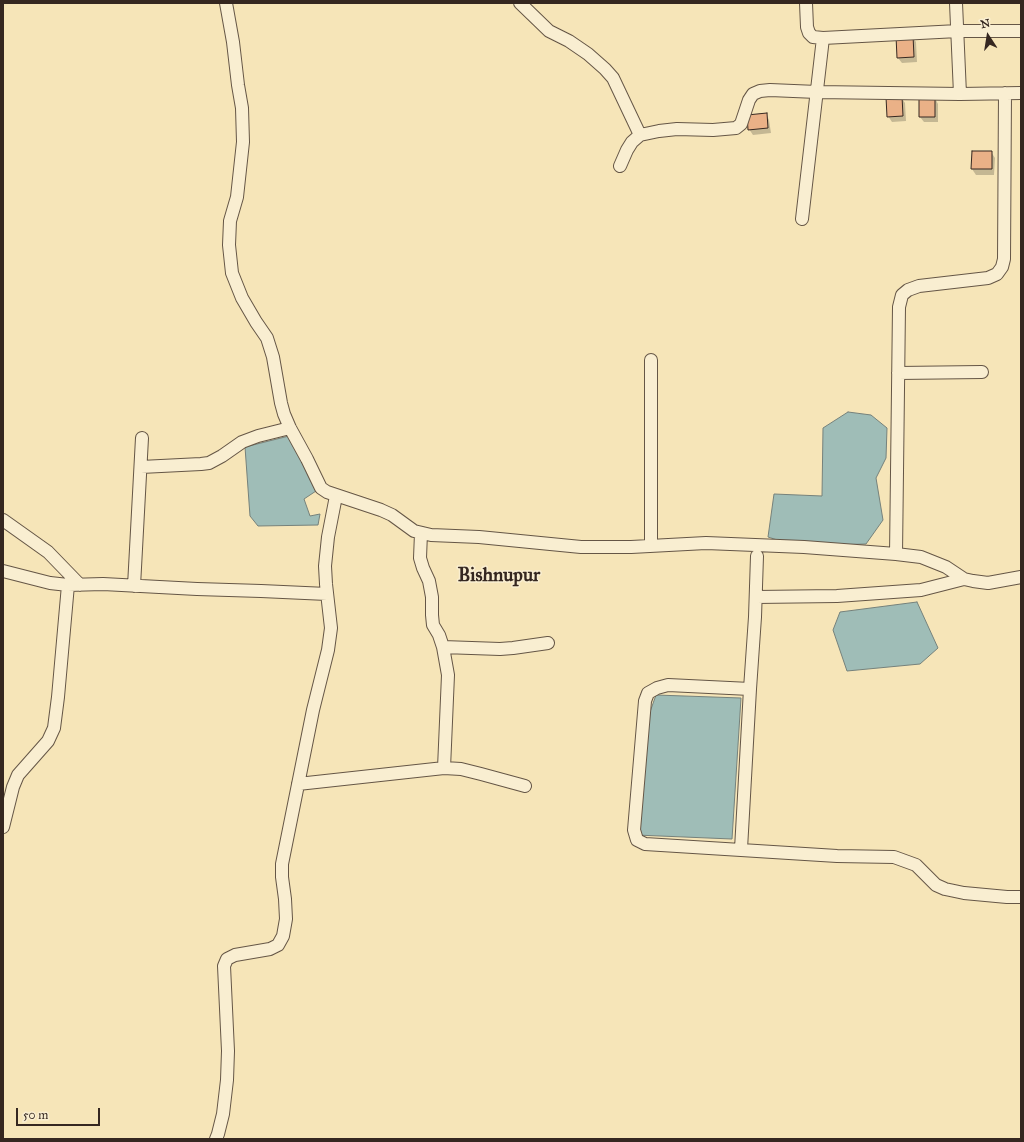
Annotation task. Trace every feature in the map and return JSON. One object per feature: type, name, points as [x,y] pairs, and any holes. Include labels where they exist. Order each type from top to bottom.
[{"type":"street","points":[[226,3],[242,108],[243,142],[238,197],[230,221],[229,245],[232,273],[242,298],[267,338],[273,357],[281,403],[290,428],[322,488],[326,492],[381,510],[392,515],[414,531],[431,535],[479,537],[581,547],[631,547],[706,543],[804,547],[921,557],[946,567],[964,579],[973,582],[988,583],[1021,578]]},
{"type":"street","points":[[520,3],[549,31],[570,41],[605,69],[613,78],[640,135]]},
{"type":"street","points":[[806,3],[807,27],[809,33],[813,36],[823,38],[958,31],[1021,31]]},
{"type":"street","points":[[956,3],[960,94]]},
{"type":"street","points":[[802,219],[823,38]]},
{"type":"street","points":[[620,166],[632,142],[640,135],[665,130],[713,130],[736,128],[741,124],[749,100],[753,94],[760,91],[960,94],[1021,93]]},
{"type":"street","points":[[896,554],[899,307],[902,295],[908,290],[919,286],[988,278],[997,274],[1002,267],[1004,259],[1005,93]]},
{"type":"street","points":[[651,360],[651,546]]},
{"type":"street","points":[[898,373],[982,372]]},
{"type":"street","points":[[140,467],[209,463],[242,442],[258,436],[290,428]]},
{"type":"street","points":[[134,586],[142,438]]},
{"type":"street","points":[[216,1139],[223,1114],[227,1080],[228,1051],[224,966],[227,959],[234,955],[270,949],[278,945],[283,936],[286,919],[282,864],[313,710],[328,650],[331,628],[325,566],[328,537],[336,496]]},
{"type":"street","points":[[3,520],[48,552],[80,585]]},
{"type":"street","points":[[421,533],[420,558],[429,581],[432,597],[433,625],[439,635],[443,647],[448,675],[444,768]]},
{"type":"street","points":[[741,849],[756,598],[757,556]]},
{"type":"street","points":[[3,572],[50,583],[68,585],[103,584],[327,594]]},
{"type":"street","points":[[756,598],[838,596],[921,590],[964,579]]},
{"type":"street","points":[[3,827],[13,787],[18,775],[48,741],[54,728],[68,585]]},
{"type":"street","points":[[443,647],[500,649],[548,643]]},
{"type":"street","points":[[750,690],[668,685],[657,688],[648,693],[645,701],[634,830],[637,840],[645,844],[837,856],[894,857],[916,865],[936,885],[945,889],[964,893],[1021,897]]},
{"type":"street","points":[[298,784],[444,768],[461,769],[526,786]]},
{"type":"water","points":[[848,412],[871,415],[887,428],[886,458],[876,478],[883,520],[866,544],[796,546],[768,537],[774,494],[822,496],[823,428]]},
{"type":"water","points":[[289,436],[316,491],[304,499],[310,516],[320,514],[318,525],[258,526],[250,516],[245,447]]},
{"type":"water","points":[[917,602],[938,648],[920,664],[847,671],[833,630],[840,612]]},
{"type":"water","points":[[656,695],[741,698],[732,839],[636,835],[644,729]]},
{"type":"building","points":[[913,35],[914,57],[897,58],[896,36]]},
{"type":"building","points":[[902,96],[903,116],[887,117],[886,97]]},
{"type":"building","points":[[919,97],[935,97],[935,117],[919,117]]},
{"type":"building","points":[[767,113],[768,128],[748,130],[747,115]]},
{"type":"building","points":[[972,151],[992,151],[992,169],[971,169]]},
{"type":"district","name":"Bishnupur","points":[[499,576]]}]
